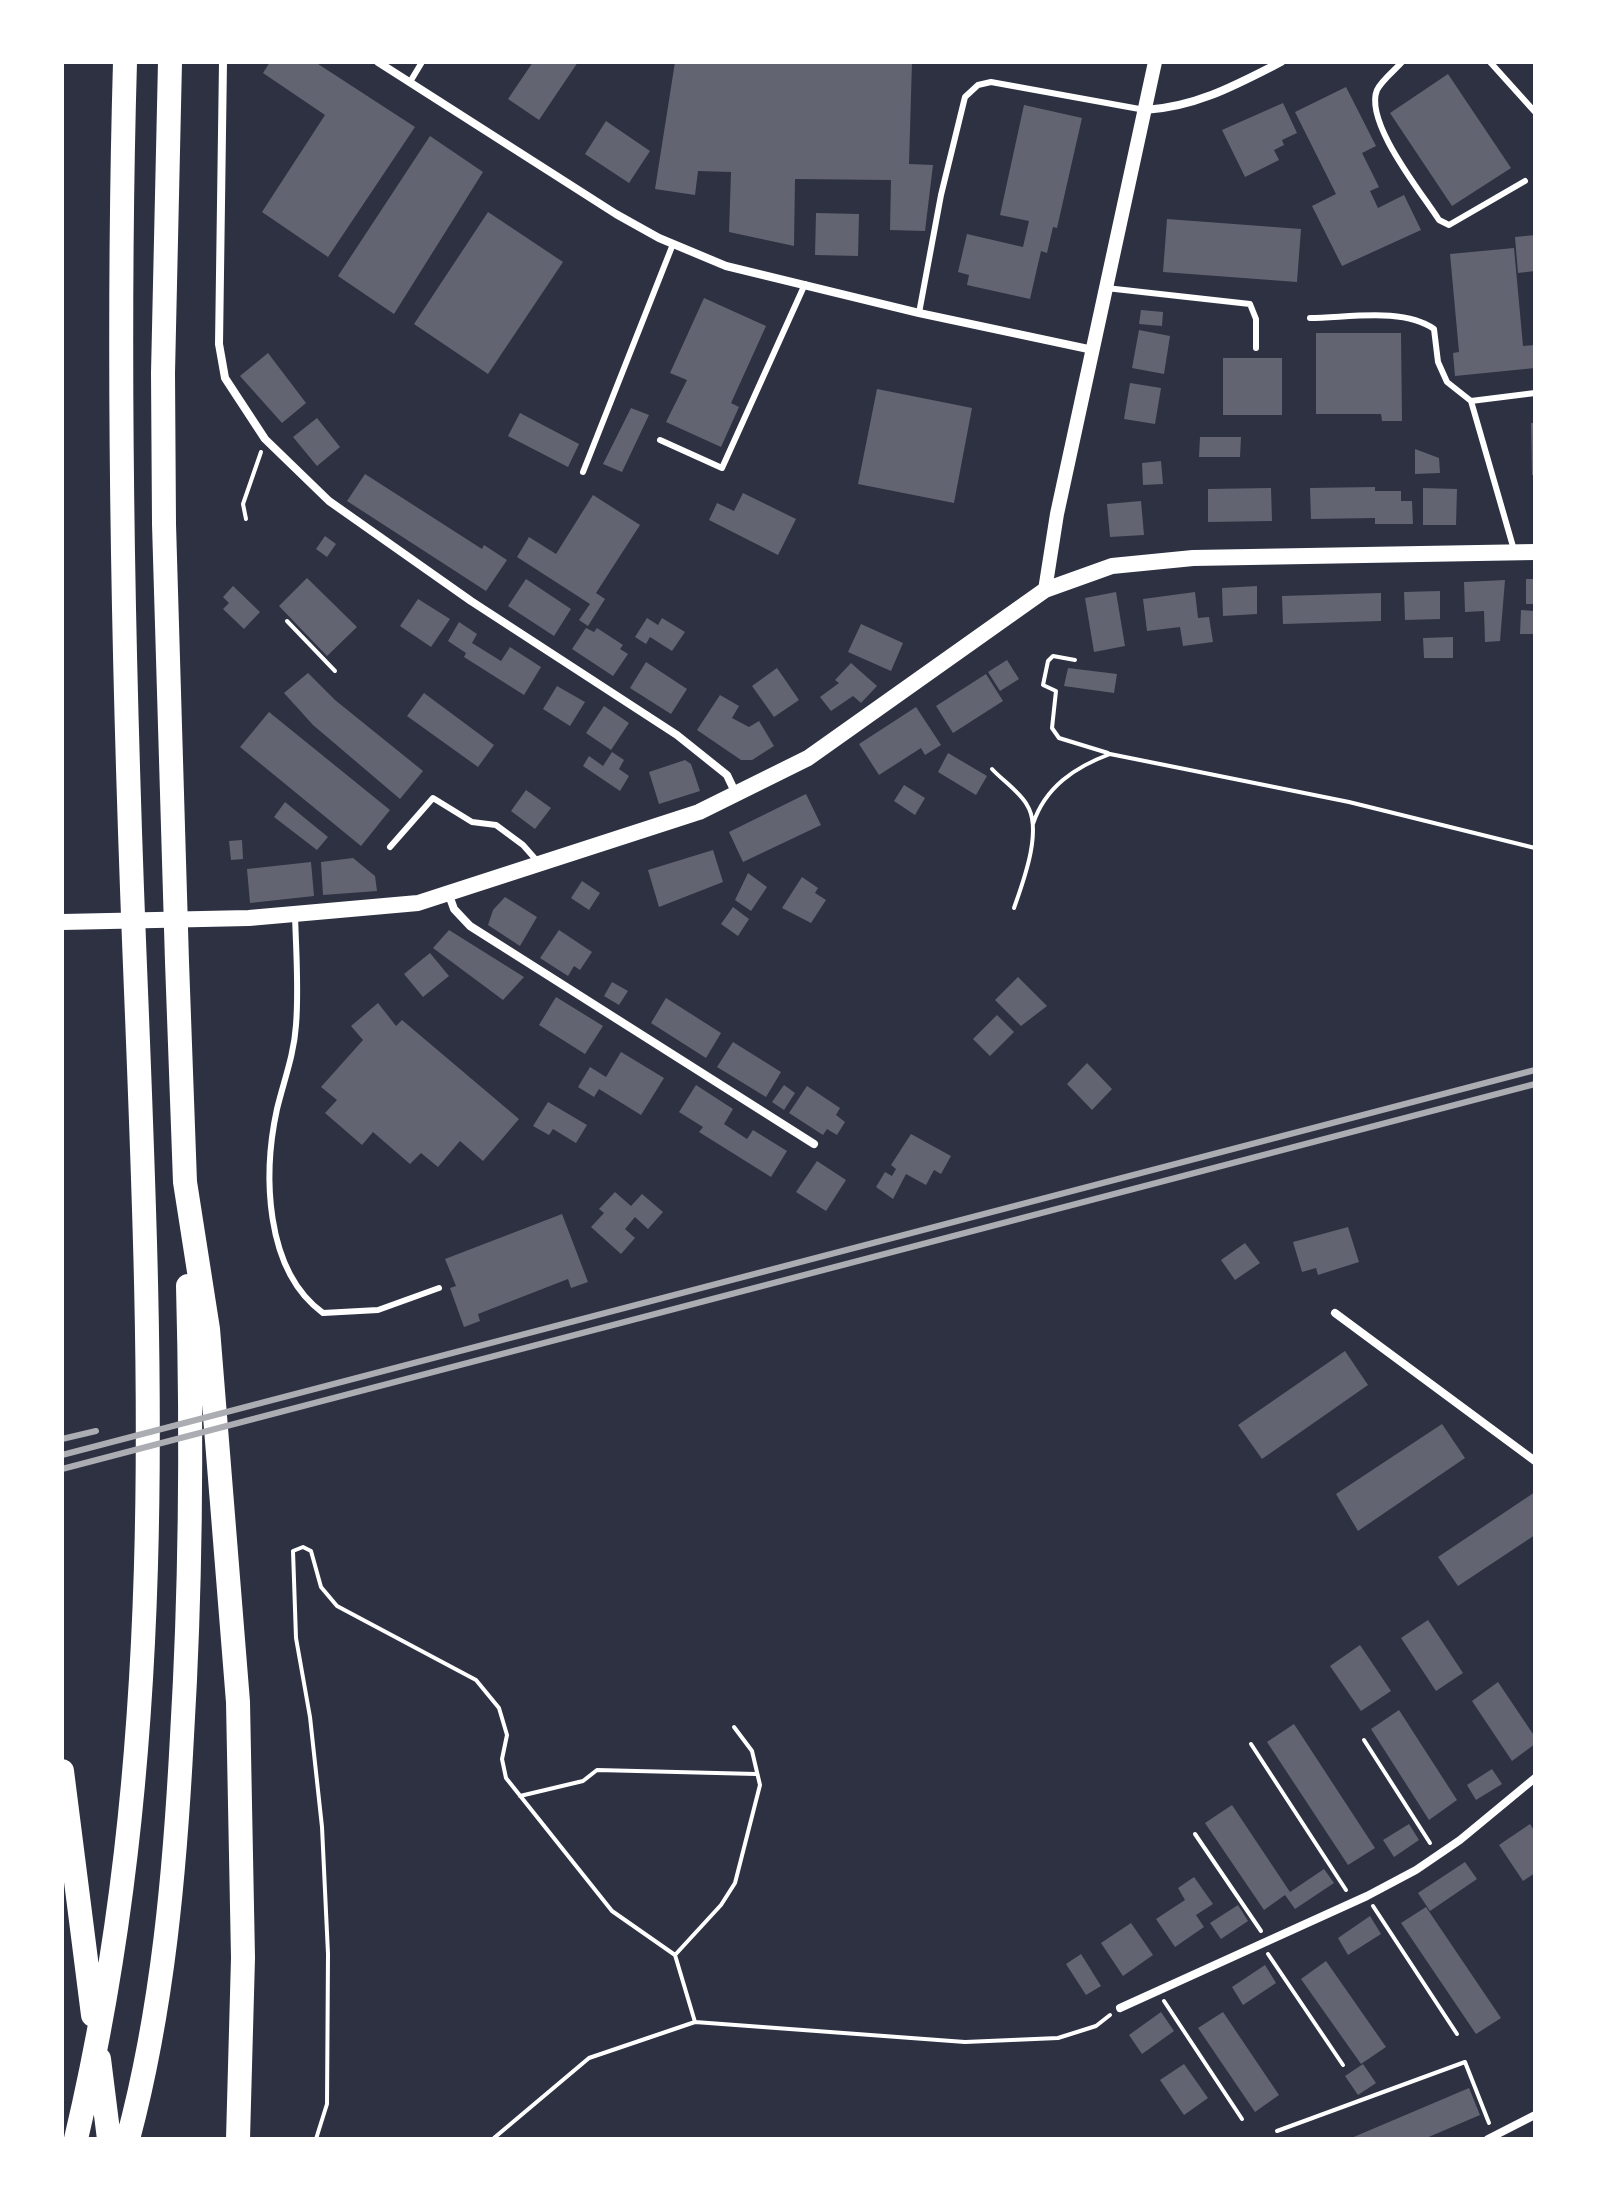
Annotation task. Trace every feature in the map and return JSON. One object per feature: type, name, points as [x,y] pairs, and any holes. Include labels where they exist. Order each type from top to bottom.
[{"type":"highway","points":[[76,2132],[115,1940],[130,1829],[143,1682],[149,1493],[149,1344],[132,896],[119,361],[125,62]]},
{"type":"highway","points":[[170,62],[163,373],[174,886],[185,1182],[198,1332],[219,1480],[238,1702],[242,1822],[238,2139]]},
{"type":"highway","points":[[130,2130],[157,1995],[175,1840],[186,1666],[198,1332]]},
{"type":"highway","points":[[62,1771],[109,2139]]},
{"type":"main road","points":[[62,922],[249,918],[396,906],[449,895],[699,812],[808,758],[1045,590],[1112,566],[1193,558],[1535,552]]},
{"type":"street","points":[[223,62],[219,344],[225,378],[265,439],[329,501],[471,601],[677,735],[727,775],[737,795]]},
{"type":"street","points":[[378,62],[555,178],[673,244],[726,266],[919,313],[1093,350]]},
{"type":"street","points":[[1045,590],[1057,514],[1155,62]]},
{"type":"street","points":[[1145,110],[1173,108],[1218,95],[1281,62]]},
{"type":"street","points":[[449,895],[454,909],[470,926],[814,1144]]},
{"type":"street","points":[[1335,1313],[1535,1461]]},
{"type":"street","points":[[1120,2008],[1367,1896],[1438,1856],[1535,1778]]},
{"type":"street","points":[[1491,2137],[1535,2115]]},
{"type":"lane","points":[[410,82],[422,62]]},
{"type":"lane","points":[[1402,62],[1378,89],[1374,109],[1382,130],[1439,220],[1449,225],[1463,219],[1525,181]]},
{"type":"lane","points":[[1490,62],[1535,112]]},
{"type":"lane","points":[[919,313],[941,195],[965,97],[978,85],[991,82],[1145,110]]},
{"type":"lane","points":[[583,472],[673,244]]},
{"type":"lane","points":[[660,440],[722,468],[805,284]]},
{"type":"lane","points":[[1106,288],[1250,304],[1256,319],[1256,348]]},
{"type":"lane","points":[[1310,318],[1398,317],[1423,321],[1434,329],[1438,362],[1447,382],[1471,401],[1514,552]]},
{"type":"lane","points":[[1471,401],[1535,393]]},
{"type":"lane","points":[[390,847],[433,798],[472,822],[496,825],[523,845],[540,865]]},
{"type":"lane","points":[[295,915],[296,1023],[292,1062],[277,1109],[270,1163],[271,1202],[280,1251],[300,1290],[323,1313],[378,1310],[439,1288]]},
{"type":"path","points":[[246,519],[243,504],[265,439]]},
{"type":"path","points":[[287,621],[335,671]]},
{"type":"path","points":[[1075,660],[1053,656],[1048,661],[1043,685],[1056,691],[1052,728],[1059,738],[1110,754],[1349,802],[1535,848]]},
{"type":"path","points":[[1014,908],[1028,867],[1033,824],[1042,801],[1054,787],[1090,761],[1110,754]]},
{"type":"path","points":[[992,769],[1027,805],[1033,824]]},
{"type":"path","points":[[316,2139],[327,2104],[328,1954],[322,1827],[310,1717],[296,1638],[293,1551],[303,1547],[311,1551],[321,1587],[337,1606],[476,1680],[499,1708],[507,1735],[502,1759],[506,1778],[612,1911],[675,1955],[695,2022]]},
{"type":"path","points":[[675,1955],[721,1905],[735,1883],[760,1785],[752,1751],[734,1727]]},
{"type":"path","points":[[1364,1740],[1438,1856]]},
{"type":"path","points":[[1251,1744],[1353,1902]]},
{"type":"path","points":[[520,1796],[583,1781],[597,1770],[756,1774]]},
{"type":"path","points":[[1195,1834],[1343,2065]]},
{"type":"path","points":[[1367,1896],[1457,2034]]},
{"type":"path","points":[[1158,1992],[1242,2119]]},
{"type":"path","points":[[494,2138],[589,2058],[695,2022],[965,2042],[1058,2038],[1096,2026],[1120,2008]]},
{"type":"path","points":[[1277,2131],[1465,2062],[1491,2137]]},
{"type":"building","points":[[270,62],[315,62],[415,127],[328,257],[262,212],[325,115],[263,73]]},
{"type":"building","points":[[533,62],[578,62],[539,120],[508,99]]},
{"type":"building","points":[[675,62],[912,62],[909,164],[933,165],[925,231],[890,230],[891,180],[795,179],[794,246],[729,232],[731,172],[698,171],[695,195],[655,189]]},
{"type":"building","points":[[1448,74],[1511,168],[1452,206],[1390,113]]},
{"type":"building","points":[[1346,87],[1376,146],[1362,153],[1379,187],[1370,191],[1378,208],[1404,195],[1421,230],[1342,266],[1312,206],[1336,194],[1295,112]]},
{"type":"building","points":[[1283,103],[1297,133],[1282,140],[1284,145],[1274,150],[1279,160],[1245,177],[1222,130]]},
{"type":"building","points":[[1024,105],[1082,118],[1057,228],[1053,227],[1047,253],[1041,251],[1030,299],[967,285],[969,275],[958,272],[967,234],[1023,247],[1029,221],[1000,215]]},
{"type":"building","points":[[606,121],[650,151],[629,183],[585,154]]},
{"type":"building","points":[[430,136],[483,172],[394,314],[338,276]]},
{"type":"building","points":[[488,212],[563,262],[488,374],[414,324]]},
{"type":"building","points":[[816,213],[859,214],[858,256],[815,255]]},
{"type":"building","points":[[1167,219],[1301,229],[1297,282],[1163,272]]},
{"type":"building","points":[[1535,235],[1535,271],[1518,273],[1515,237]]},
{"type":"building","points":[[1514,248],[1523,346],[1535,345],[1535,368],[1455,376],[1453,353],[1459,352],[1450,254]]},
{"type":"building","points":[[704,298],[766,326],[731,403],[739,407],[721,447],[666,422],[687,380],[670,373]]},
{"type":"building","points":[[1141,310],[1163,312],[1162,326],[1139,324]]},
{"type":"building","points":[[1139,330],[1170,336],[1164,374],[1132,368]]},
{"type":"building","points":[[1316,333],[1401,333],[1402,421],[1382,421],[1381,414],[1316,414]]},
{"type":"building","points":[[268,353],[306,403],[282,423],[240,376]]},
{"type":"building","points":[[1223,358],[1282,358],[1282,415],[1223,415]]},
{"type":"building","points":[[1130,383],[1161,388],[1155,424],[1124,419]]},
{"type":"building","points":[[877,389],[972,408],[954,503],[858,484]]},
{"type":"building","points":[[631,408],[649,415],[622,472],[603,464]]},
{"type":"building","points":[[520,413],[579,444],[568,467],[508,436]]},
{"type":"building","points":[[317,418],[340,447],[317,466],[293,437]]},
{"type":"building","points":[[1531,423],[1535,423],[1535,475],[1532,475]]},
{"type":"building","points":[[1200,437],[1241,437],[1240,457],[1199,457]]},
{"type":"building","points":[[1415,449],[1439,458],[1440,473],[1415,474]]},
{"type":"building","points":[[1161,461],[1163,484],[1143,485],[1142,463]]},
{"type":"building","points":[[365,474],[482,549],[484,545],[507,560],[486,591],[347,501]]},
{"type":"building","points":[[1375,487],[1375,491],[1401,491],[1401,501],[1412,501],[1413,524],[1375,524],[1375,518],[1311,519],[1310,488]]},
{"type":"building","points":[[1271,488],[1272,521],[1208,522],[1208,489]]},
{"type":"building","points":[[1423,488],[1457,489],[1456,525],[1423,525]]},
{"type":"building","points":[[743,493],[796,519],[778,555],[709,520],[717,503],[734,511]]},
{"type":"building","points":[[593,495],[640,525],[596,593],[605,599],[588,626],[579,620],[590,604],[517,557],[529,537],[556,554]]},
{"type":"building","points":[[1141,501],[1144,535],[1110,537],[1107,504]]},
{"type":"building","points":[[325,536],[336,544],[327,557],[316,549]]},
{"type":"building","points":[[307,578],[357,627],[327,656],[279,606]]},
{"type":"building","points":[[526,579],[571,609],[554,636],[508,606]]},
{"type":"building","points":[[1526,579],[1535,579],[1535,604],[1526,604]]},
{"type":"building","points":[[1505,580],[1500,641],[1485,642],[1484,611],[1465,612],[1464,582]]},
{"type":"building","points":[[233,586],[260,612],[244,629],[223,609],[229,603],[223,597]]},
{"type":"building","points":[[1257,586],[1257,614],[1223,616],[1222,588]]},
{"type":"building","points":[[1440,591],[1440,619],[1405,620],[1404,592]]},
{"type":"building","points":[[1116,592],[1125,646],[1094,652],[1085,598]]},
{"type":"building","points":[[1195,592],[1198,618],[1209,617],[1213,642],[1183,646],[1180,627],[1147,631],[1143,599]]},
{"type":"building","points":[[1381,593],[1381,621],[1283,624],[1282,596]]},
{"type":"building","points":[[418,599],[450,619],[431,647],[400,626]]},
{"type":"building","points":[[1521,610],[1535,611],[1535,634],[1520,634]]},
{"type":"building","points":[[647,618],[658,625],[662,618],[685,632],[672,651],[650,637],[646,644],[635,637]]},
{"type":"building","points":[[459,622],[477,634],[472,643],[501,661],[510,647],[541,667],[524,695],[464,657],[466,653],[448,641]]},
{"type":"building","points":[[861,624],[903,643],[891,671],[848,652]]},
{"type":"building","points":[[586,628],[594,632],[597,628],[623,645],[620,649],[628,654],[613,676],[572,649]]},
{"type":"building","points":[[1453,637],[1453,658],[1424,658],[1423,638]]},
{"type":"building","points":[[1007,660],[1019,679],[1000,691],[988,672]]},
{"type":"building","points":[[646,662],[687,689],[671,714],[630,688]]},
{"type":"building","points":[[851,663],[877,686],[861,703],[853,696],[831,711],[820,697],[839,683],[835,680]]},
{"type":"building","points":[[777,668],[799,700],[774,717],[752,686]]},
{"type":"building","points":[[1068,668],[1117,674],[1114,693],[1064,686]]},
{"type":"building","points":[[308,673],[335,700],[423,771],[400,799],[313,725],[284,693]]},
{"type":"building","points":[[986,674],[1003,701],[953,733],[936,706]]},
{"type":"building","points":[[557,686],[585,702],[570,726],[543,709]]},
{"type":"building","points":[[424,693],[494,745],[478,767],[407,716]]},
{"type":"building","points":[[720,695],[739,706],[732,718],[749,727],[759,721],[774,746],[752,760],[741,760],[697,730]]},
{"type":"building","points":[[604,706],[629,723],[611,750],[586,733]]},
{"type":"building","points":[[916,707],[941,745],[925,755],[921,748],[879,775],[859,744]]},
{"type":"building","points":[[269,712],[390,810],[361,846],[240,747]]},
{"type":"building","points":[[612,752],[624,760],[619,769],[629,776],[620,791],[583,766],[589,756],[603,766]]},
{"type":"building","points":[[948,753],[987,776],[976,795],[938,772]]},
{"type":"building","points":[[685,760],[691,764],[700,791],[659,804],[649,772]]},
{"type":"building","points":[[904,785],[925,798],[915,815],[894,801]]},
{"type":"building","points":[[526,790],[551,808],[535,829],[511,811]]},
{"type":"building","points":[[806,794],[821,825],[743,862],[729,832]]},
{"type":"building","points":[[285,802],[328,837],[317,850],[274,817]]},
{"type":"building","points":[[242,840],[243,859],[231,860],[229,841]]},
{"type":"building","points":[[713,850],[723,882],[659,907],[648,870]]},
{"type":"building","points":[[353,858],[375,876],[377,891],[323,895],[321,862]]},
{"type":"building","points":[[311,862],[314,896],[250,903],[247,869]]},
{"type":"building","points":[[748,873],[767,887],[751,911],[735,900]]},
{"type":"building","points":[[802,877],[818,888],[815,893],[826,900],[811,923],[782,908]]},
{"type":"building","points":[[582,881],[600,893],[589,910],[571,898]]},
{"type":"building","points":[[505,897],[537,917],[520,946],[488,925],[493,910]]},
{"type":"building","points":[[733,907],[749,919],[738,936],[721,924]]},
{"type":"building","points":[[449,930],[524,977],[503,1000],[433,948]]},
{"type":"building","points":[[559,930],[592,952],[580,970],[574,966],[568,976],[540,958]]},
{"type":"building","points":[[430,953],[449,976],[423,997],[404,974]]},
{"type":"building","points":[[1018,977],[1047,1006],[1021,1026],[995,1000]]},
{"type":"building","points":[[612,982],[628,991],[619,1005],[604,996]]},
{"type":"building","points":[[556,997],[603,1026],[585,1054],[539,1025]]},
{"type":"building","points":[[666,998],[721,1033],[706,1058],[651,1023]]},
{"type":"building","points":[[378,1003],[396,1026],[402,1020],[519,1119],[483,1161],[460,1141],[438,1167],[421,1153],[410,1164],[373,1132],[362,1145],[325,1113],[337,1100],[321,1087],[363,1040],[351,1026]]},
{"type":"building","points":[[997,1015],[1014,1032],[990,1056],[973,1039]]},
{"type":"building","points":[[733,1042],[781,1072],[766,1097],[717,1067]]},
{"type":"building","points":[[621,1052],[664,1078],[641,1115],[599,1089],[594,1097],[578,1087],[590,1067],[606,1077]]},
{"type":"building","points":[[1087,1063],[1112,1089],[1092,1110],[1067,1084]]},
{"type":"building","points":[[696,1085],[733,1109],[724,1124],[747,1139],[753,1130],[787,1151],[771,1177],[699,1132],[703,1127],[679,1112]]},
{"type":"building","points":[[784,1085],[795,1093],[784,1110],[772,1102]]},
{"type":"building","points":[[807,1086],[840,1108],[836,1115],[845,1122],[837,1135],[827,1129],[823,1135],[789,1113]]},
{"type":"building","points":[[548,1102],[587,1125],[576,1143],[553,1129],[549,1135],[533,1126]]},
{"type":"building","points":[[911,1134],[951,1156],[941,1174],[934,1170],[926,1185],[906,1174],[893,1199],[876,1187],[885,1172],[892,1176],[896,1169],[891,1165]]},
{"type":"building","points":[[817,1161],[846,1180],[826,1211],[796,1192]]},
{"type":"building","points":[[615,1192],[631,1206],[642,1194],[663,1212],[648,1229],[635,1217],[625,1229],[635,1238],[621,1254],[591,1227],[604,1213],[599,1209]]},
{"type":"building","points":[[562,1214],[588,1282],[571,1288],[568,1279],[478,1314],[480,1321],[464,1327],[450,1288],[456,1286],[445,1259]]},
{"type":"building","points":[[1348,1227],[1359,1262],[1318,1275],[1316,1268],[1302,1272],[1293,1242]]},
{"type":"building","points":[[1245,1243],[1260,1263],[1235,1280],[1221,1260]]},
{"type":"building","points":[[1345,1351],[1368,1385],[1262,1459],[1238,1425]]},
{"type":"building","points":[[1442,1424],[1465,1458],[1358,1531],[1336,1494]]},
{"type":"building","points":[[1535,1492],[1535,1535],[1458,1586],[1438,1557]]},
{"type":"building","points":[[1428,1620],[1463,1673],[1436,1691],[1401,1638]]},
{"type":"building","points":[[1360,1645],[1391,1691],[1361,1711],[1330,1666]]},
{"type":"building","points":[[1498,1682],[1535,1737],[1535,1744],[1512,1761],[1472,1701]]},
{"type":"building","points":[[1399,1710],[1457,1800],[1429,1820],[1371,1729]]},
{"type":"building","points":[[1294,1724],[1375,1848],[1348,1865],[1267,1742]]},
{"type":"building","points":[[1492,1769],[1502,1784],[1476,1800],[1467,1785]]},
{"type":"building","points":[[1232,1805],[1290,1892],[1324,1869],[1334,1883],[1295,1909],[1285,1895],[1264,1910],[1205,1823]]},
{"type":"building","points":[[1409,1824],[1419,1840],[1394,1857],[1383,1840]]},
{"type":"building","points":[[1530,1824],[1535,1832],[1535,1873],[1523,1881],[1499,1845]]},
{"type":"building","points":[[1465,1862],[1477,1879],[1430,1911],[1418,1893]]},
{"type":"building","points":[[1194,1877],[1213,1904],[1196,1915],[1204,1927],[1175,1947],[1156,1919],[1185,1900],[1178,1888]]},
{"type":"building","points":[[1238,1905],[1248,1921],[1221,1939],[1210,1923]]},
{"type":"building","points":[[1426,1907],[1501,2018],[1476,2034],[1401,1923]]},
{"type":"building","points":[[1370,1916],[1381,1934],[1348,1955],[1338,1938]]},
{"type":"building","points":[[1131,1923],[1153,1955],[1123,1976],[1101,1943]]},
{"type":"building","points":[[1081,1954],[1101,1986],[1086,1995],[1066,1964]]},
{"type":"building","points":[[1326,1961],[1386,2047],[1361,2064],[1301,1979]]},
{"type":"building","points":[[1265,1965],[1276,1983],[1243,2005],[1232,1987]]},
{"type":"building","points":[[1161,2012],[1174,2031],[1142,2054],[1129,2035]]},
{"type":"building","points":[[1223,2012],[1279,2095],[1255,2112],[1198,2028]]},
{"type":"building","points":[[1184,2064],[1208,2098],[1184,2115],[1160,2080]]},
{"type":"building","points":[[1363,2064],[1376,2083],[1358,2095],[1345,2076]]},
{"type":"building","points":[[1469,2088],[1480,2115],[1424,2139],[1349,2139]]},
{"type":"railway","points":[[62,1455],[1535,1070]]},
{"type":"railway","points":[[62,1469],[1535,1084]]},
{"type":"railway","points":[[62,1439],[96,1431]]}]
